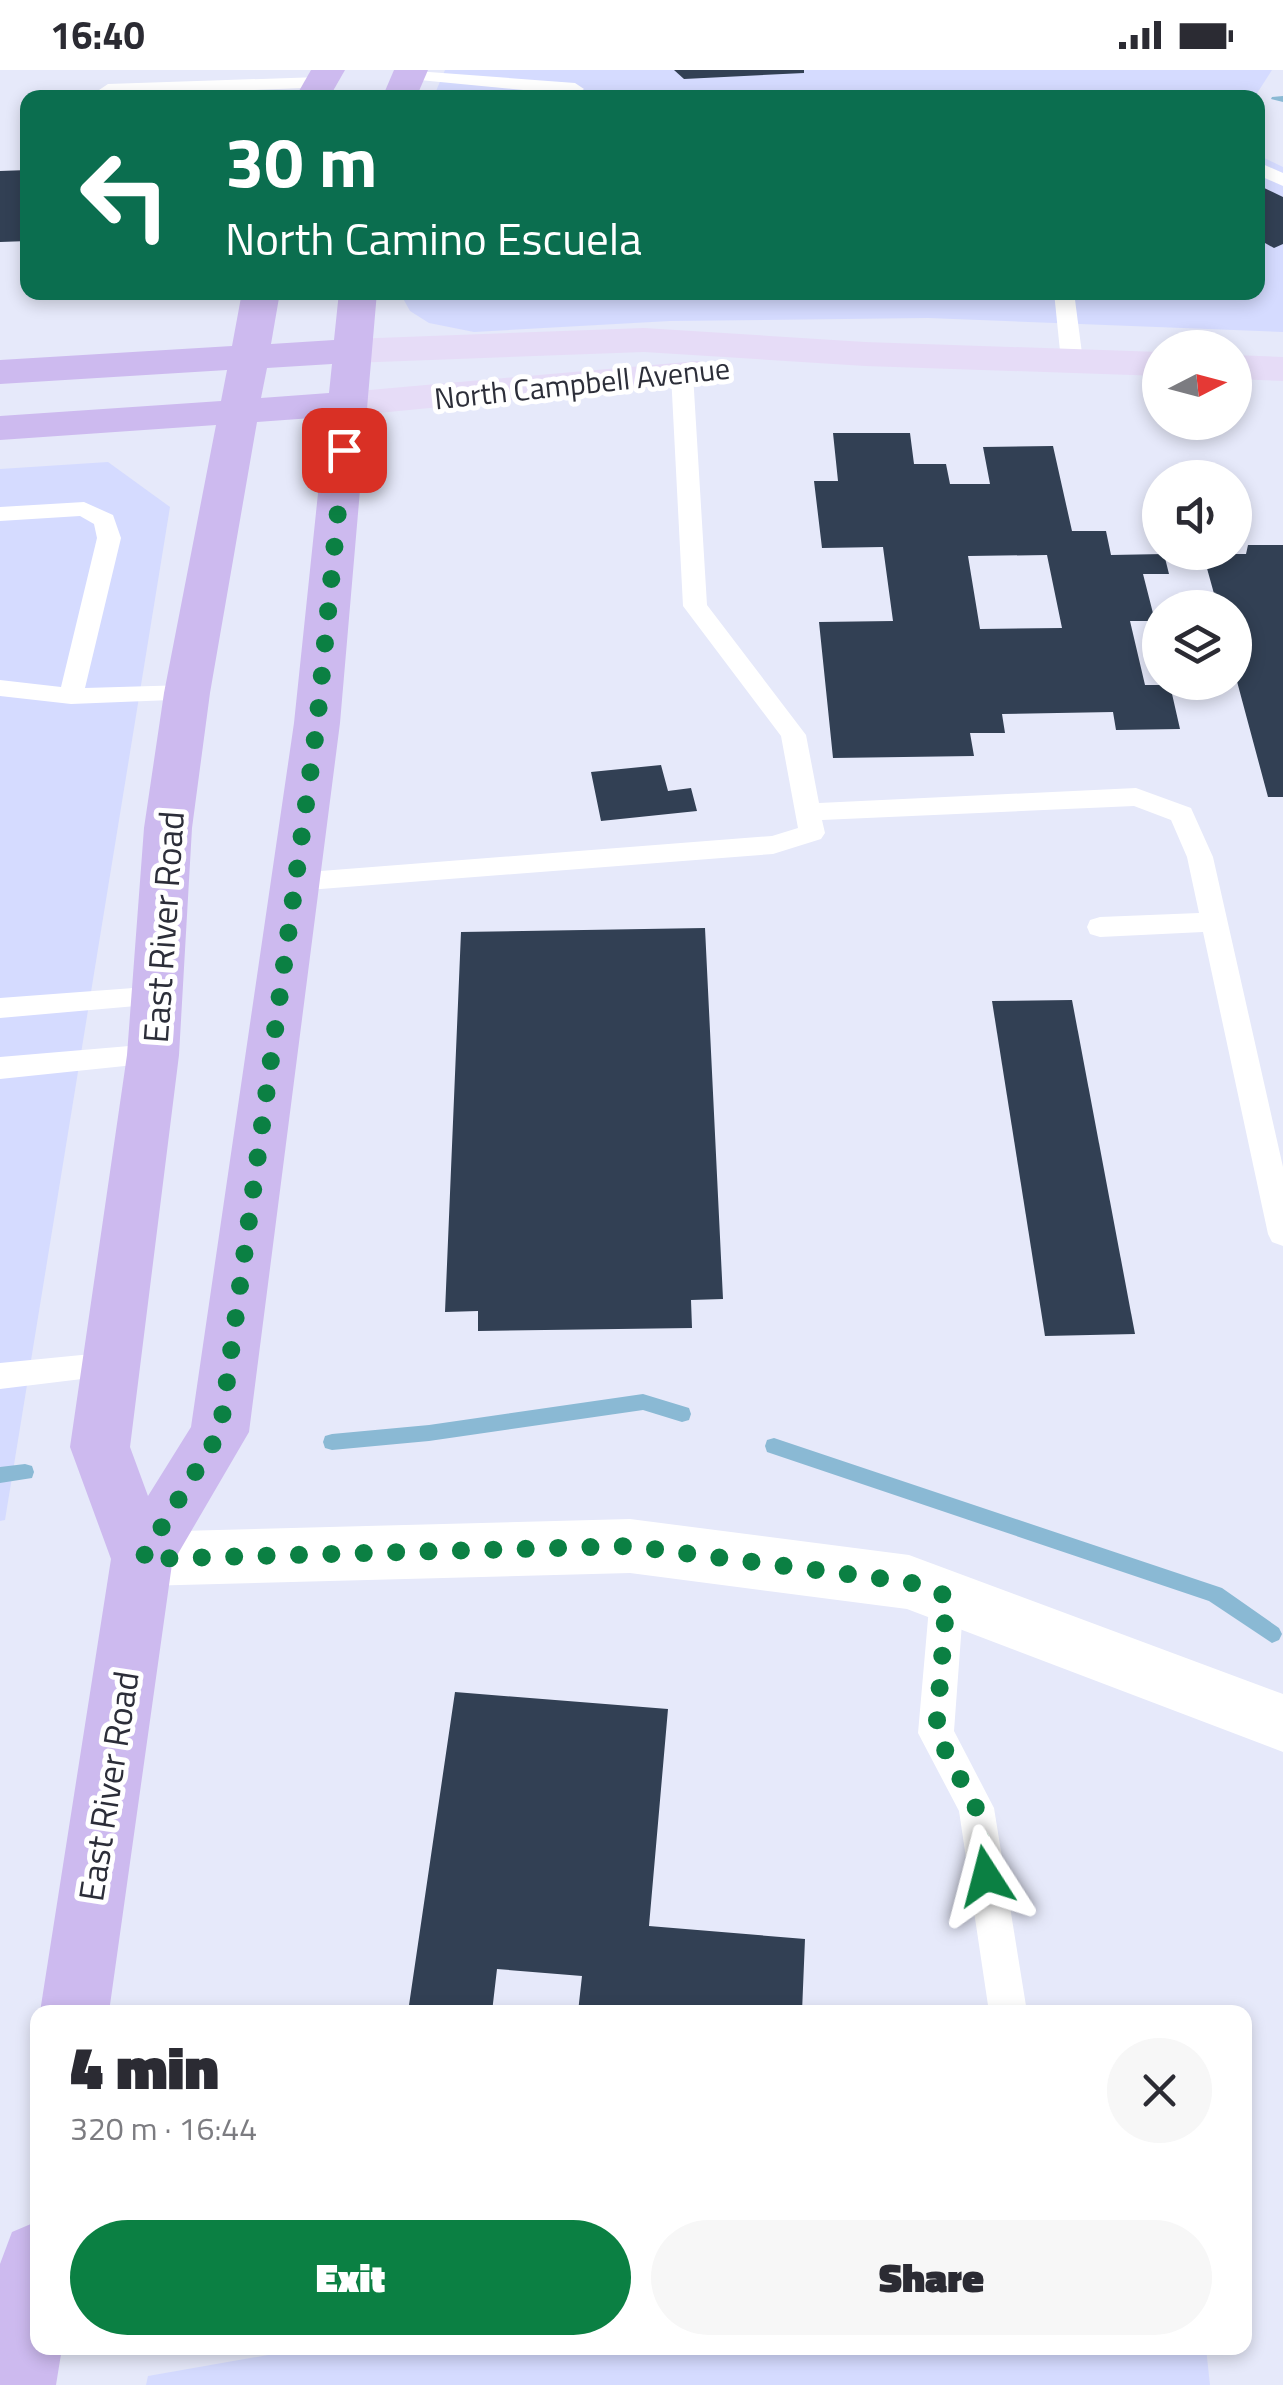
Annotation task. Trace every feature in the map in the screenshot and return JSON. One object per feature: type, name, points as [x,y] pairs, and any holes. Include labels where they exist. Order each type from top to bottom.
[{"type":"main road","name":"East River Road","points":[[142,1559],[100,1447],[154,1055],[168,828],[187,693],[261,300]]},
{"type":"main road","name":"East River Road","points":[[75,2005],[142,1559],[220,1432],[319,706],[357,300]]},
{"type":"main road","name":"North Campbell Avenue","points":[[0,372],[351,351],[644,340],[864,354],[1142,363]]},
{"type":"main road","name":"North Campbell Avenue","points":[[0,428],[347,404],[864,354]]},
{"type":"main road","points":[[1252,368],[1283,369]]},
{"type":"main road","points":[[18,2385],[30,2309]]},
{"type":"street","points":[[142,1559],[630,1546],[909,1582],[1283,1723]]},
{"type":"lane","points":[[406,80],[575,89]]},
{"type":"lane","points":[[108,90],[320,83]]},
{"type":"lane","points":[[1065,300],[1072,361]]},
{"type":"lane","points":[[295,882],[773,844],[812,833],[793,735],[695,606],[682,374]]},
{"type":"lane","points":[[0,514],[84,510],[105,520],[110,538],[71,696]]},
{"type":"lane","points":[[0,688],[71,696],[187,693]]},
{"type":"lane","points":[[808,812],[1136,796],[1182,814],[1200,858],[1271,1124],[1283,1234]]},
{"type":"lane","points":[[1100,927],[1214,922]]},
{"type":"lane","points":[[0,1008],[160,996]]},
{"type":"lane","points":[[0,1068],[154,1055]]},
{"type":"lane","points":[[0,1376],[112,1365]]},
{"type":"lane","points":[[947,1596],[936,1733],[976,1808],[1007,2005]]},
{"type":"shaded area","points":[[445,70],[1272,70],[1259,90],[436,90]]},
{"type":"shaded area","points":[[1265,158],[1283,167],[1283,332],[928,318],[670,321],[474,332],[429,323],[410,311],[404,300],[1265,300]]},
{"type":"shaded area","points":[[108,462],[170,507],[5,1520],[0,1521],[0,469]]},
{"type":"shaded area","points":[[268,2355],[1207,2355],[1210,2385],[146,2385],[148,2376]]},
{"type":"building","points":[[674,70],[804,70],[804,73],[684,79]]},
{"type":"building","points":[[20,170],[20,241],[0,242],[0,171]]},
{"type":"building","points":[[1265,188],[1283,197],[1283,244],[1274,248],[1265,243]]},
{"type":"building","points":[[833,433],[910,433],[914,464],[946,464],[950,484],[990,484],[983,447],[1053,446],[1072,531],[1106,531],[1111,555],[1142,554],[1142,570],[1168,570],[1169,574],[1143,574],[1147,590],[1142,590],[1142,621],[1130,621],[1142,672],[1142,700],[1173,700],[1180,729],[1116,730],[1113,712],[1002,714],[1005,733],[970,733],[974,756],[833,758],[819,622],[893,621],[883,547],[822,548],[814,481],[838,481]],"holes":[[[1047,555],[1062,628],[980,629],[968,556]]]},
{"type":"building","points":[[1252,545],[1283,545],[1283,797],[1268,797],[1242,700],[1252,700],[1252,590],[1213,590],[1207,570],[1252,570]]},
{"type":"building","points":[[661,765],[668,791],[691,788],[697,811],[601,821],[591,772]]},
{"type":"building","points":[[705,928],[723,1299],[691,1300],[692,1328],[478,1331],[478,1311],[445,1312],[461,932]]},
{"type":"building","points":[[1072,1000],[1135,1334],[1045,1336],[992,1001]]},
{"type":"building","points":[[455,1692],[668,1709],[649,1926],[805,1939],[802,2005],[579,2005],[582,1976],[497,1969],[493,2005],[409,2005]]},
{"type":"waterway","points":[[1276,99],[1283,99]]},
{"type":"waterway","points":[[332,1442],[429,1433],[643,1402],[682,1414]]},
{"type":"waterway","points":[[774,1446],[1215,1594],[1272,1634]]},
{"type":"waterway","points":[[0,1475],[25,1472]]},
{"type":"route","points":[[344,450],[317,724],[220,1432],[142,1559],[630,1546],[909,1582],[947,1596],[936,1733],[976,1808],[986,1876]]}]
